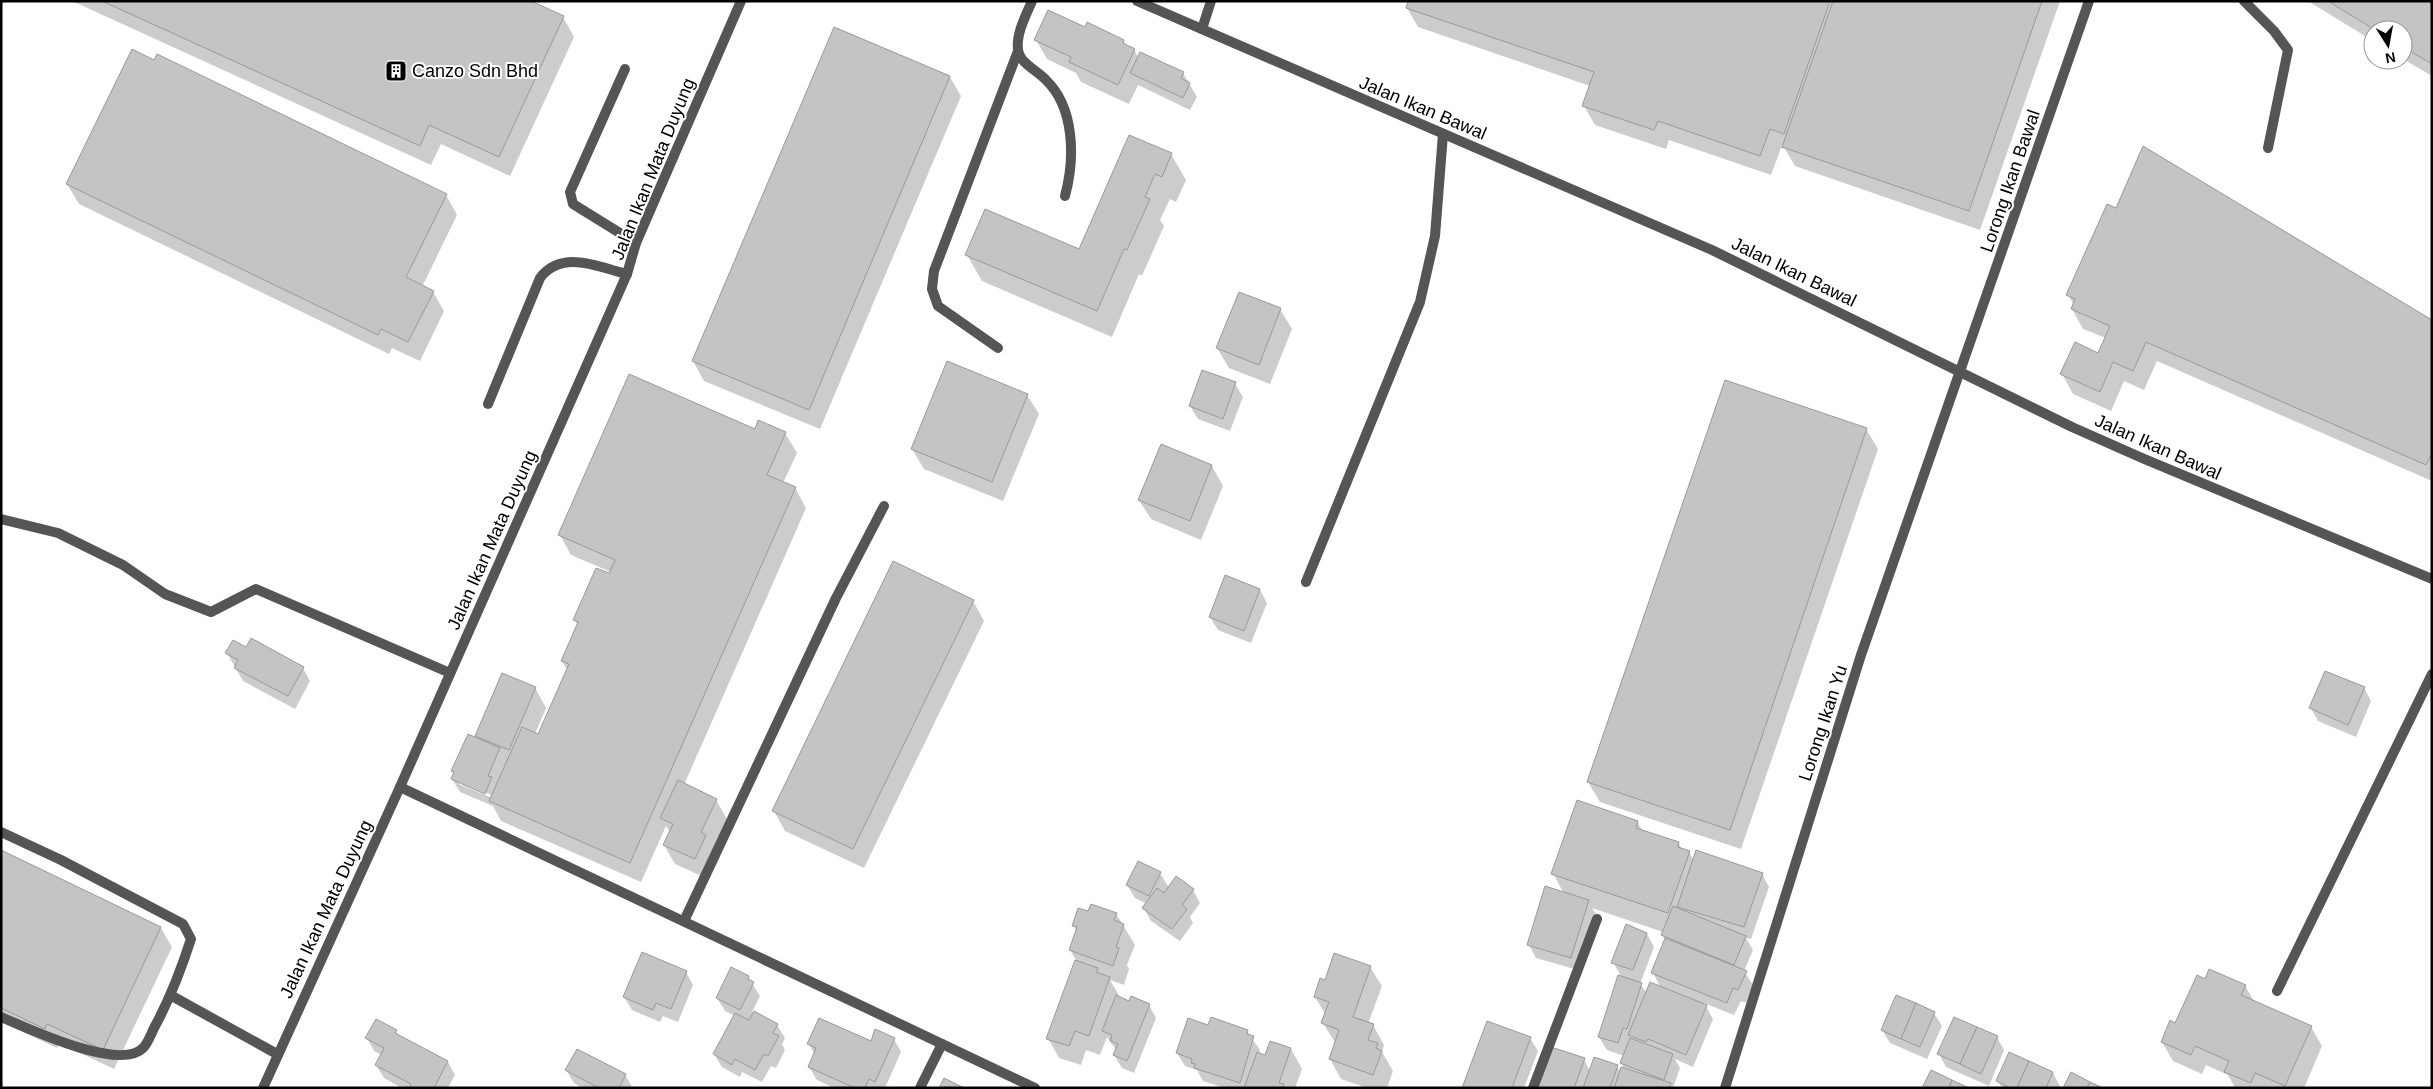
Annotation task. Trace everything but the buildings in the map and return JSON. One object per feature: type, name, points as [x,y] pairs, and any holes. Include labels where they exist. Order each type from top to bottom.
[{"type":"street","name":"Jalan Ikan Mata Duyung","points":[[263,1088],[400,786],[627,274],[636,243],[741,1]]},
{"type":"street","points":[[998,348],[938,306],[932,289],[934,271],[1018,51],[1018,39],[1032,1]]},
{"type":"street","name":"Jalan Ikan Bawal","points":[[1138,1],[1712,250],[2072,427],[2432,579]]},
{"type":"street","points":[[1202,30],[1211,1]]},
{"type":"street","name":"Lorong Ikan Bawal","points":[[1961,371],[2089,1]]},
{"type":"street","points":[[2244,1],[2274,31],[2288,50],[2268,148]]},
{"type":"street","points":[[1018,51],[1023,61],[1055,89],[1062,101],[1072,153],[1070,178],[1065,196]]},
{"type":"street","points":[[625,69],[570,192],[574,204],[636,243]]},
{"type":"street","points":[[1306,582],[1420,302],[1436,236],[1443,134]]},
{"type":"street","points":[[488,404],[540,278],[546,270],[572,261],[627,274]]},
{"type":"street","name":"Lorong Ikan Yu","points":[[1725,1088],[1861,655],[1961,371]]},
{"type":"street","points":[[684,922],[836,598],[884,506]]},
{"type":"street","points":[[1,519],[58,533],[123,565],[165,594],[211,612],[256,589],[450,673]]},
{"type":"street","points":[[2277,991],[2432,674]]},
{"type":"street","points":[[400,786],[1035,1088]]},
{"type":"street","points":[[1,832],[61,860],[183,924],[191,939],[172,996],[143,1048],[132,1054],[120,1055],[67,1046],[1,1017]]},
{"type":"street","points":[[1533,1088],[1597,919]]},
{"type":"street","points":[[172,996],[277,1054]]},
{"type":"street","points":[[920,1088],[942,1044]]},
{"type":"place","name":"Canzo Sdn Bhd","points":[[396,71]]}]
